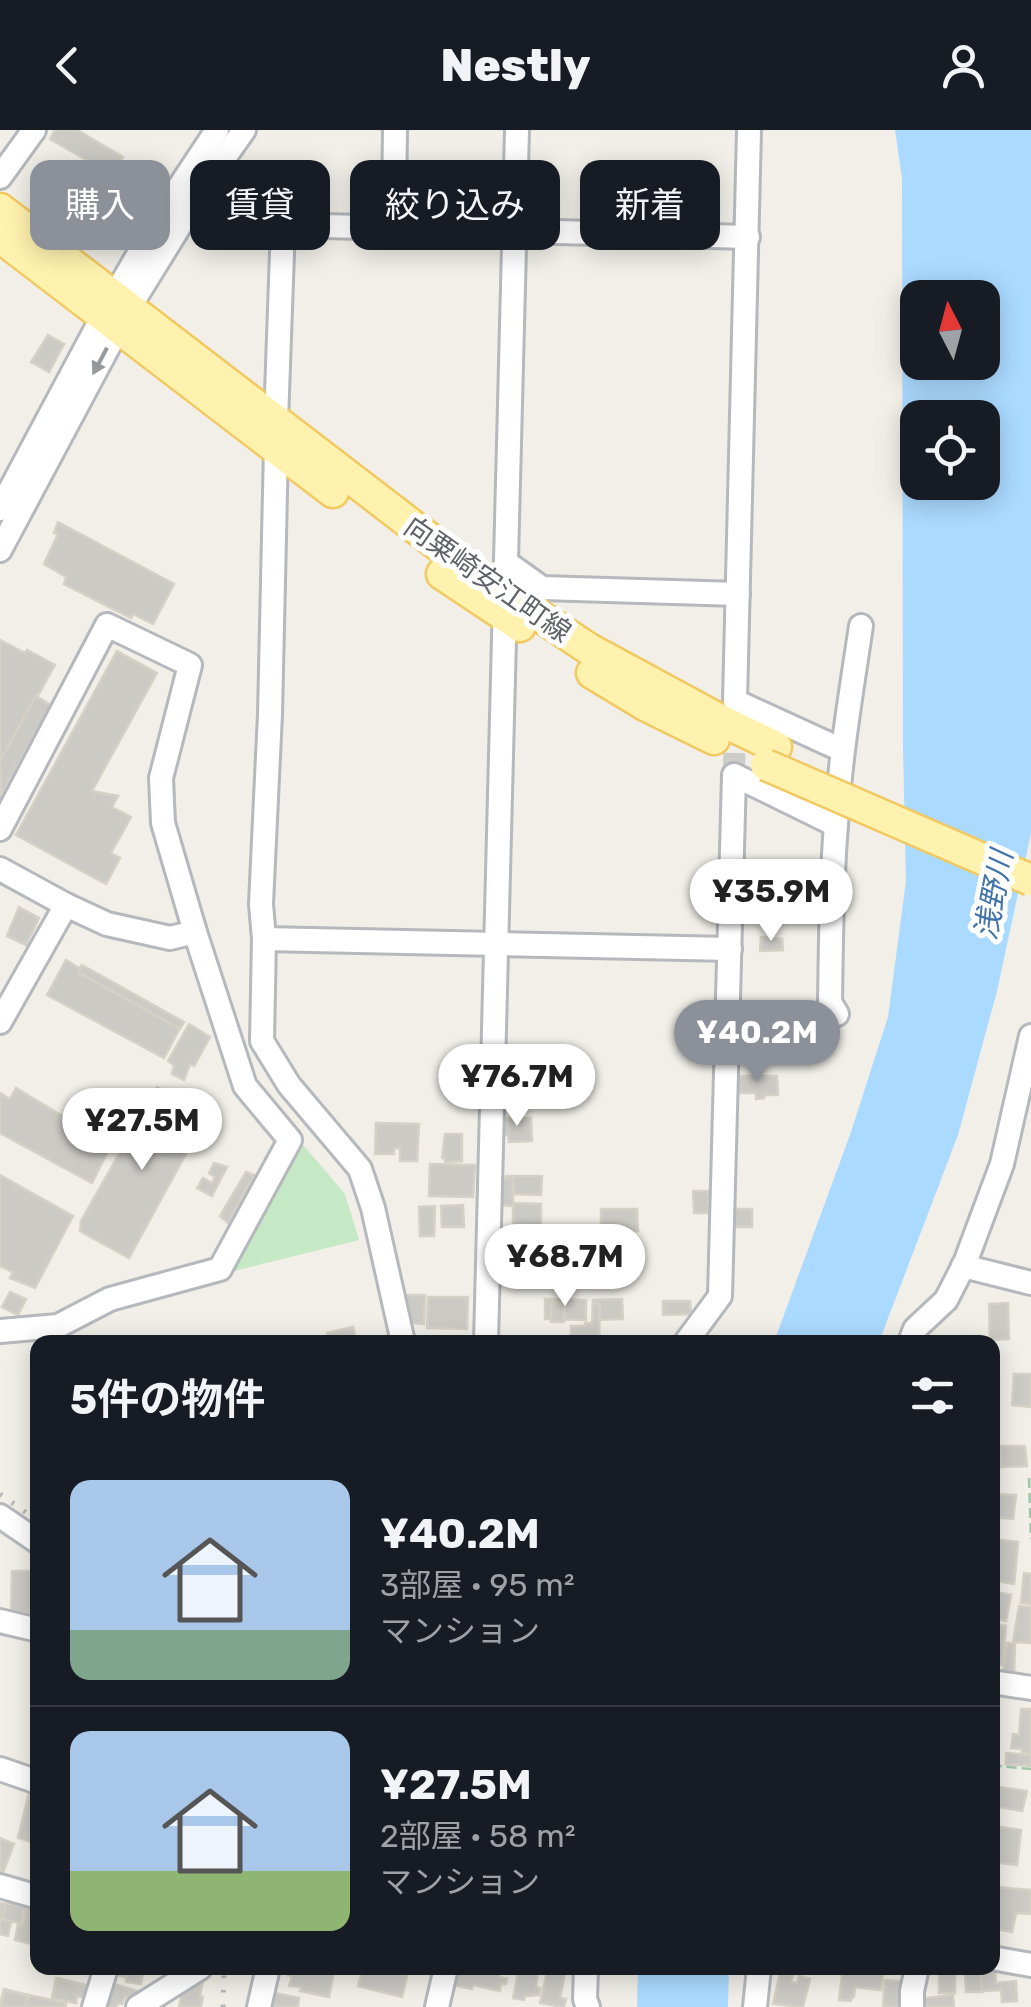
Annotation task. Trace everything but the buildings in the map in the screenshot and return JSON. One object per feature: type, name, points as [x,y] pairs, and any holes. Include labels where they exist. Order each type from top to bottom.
[{"type":"main road","name":"向粟崎安江町線","points":[[0,209],[116,312],[276,435],[589,649],[720,720],[771,756],[1031,880]]},
{"type":"main road","name":"向粟崎安江町線","points":[[0,237],[116,312]]},
{"type":"main road","name":"向粟崎安江町線","points":[[771,756],[1031,860]]},
{"type":"street","points":[[0,177],[34,130]]},
{"type":"street","points":[[0,550],[164,210],[216,130]]},
{"type":"street","points":[[0,508],[116,312],[244,130]]},
{"type":"street","points":[[395,130],[395,160]]},
{"type":"street","points":[[517,130],[517,160]]},
{"type":"street","points":[[750,130],[735,701],[842,750]]},
{"type":"street","points":[[350,226],[283,225],[261,904],[262,1041],[289,1085],[360,1168],[401,1335]]},
{"type":"street","points":[[560,233],[748,237]]},
{"type":"street","points":[[486,1335],[515,250]]},
{"type":"street","points":[[505,590],[738,594]]},
{"type":"street","points":[[0,829],[107,625],[190,665],[161,778],[164,823],[245,1086],[290,1140],[220,1269],[110,1299],[58,1326],[0,1331]]},
{"type":"street","points":[[837,1014],[830,1002],[831,903],[842,750],[861,626]]},
{"type":"street","points":[[691,1335],[720,1296],[734,776],[836,825]]},
{"type":"street","points":[[0,869],[107,924],[170,938],[195,932]]},
{"type":"street","points":[[0,1022],[66,905]]},
{"type":"street","points":[[264,940],[730,949]]},
{"type":"street","points":[[913,1335],[946,1300],[963,1266],[1002,1164],[1031,1036]]},
{"type":"street","points":[[963,1266],[1031,1283]]},
{"type":"street","points":[[0,1516],[30,1537]]},
{"type":"street","points":[[0,1621],[30,1628]]},
{"type":"street","points":[[1000,1683],[1031,1688]]},
{"type":"street","points":[[0,1769],[30,1779]]},
{"type":"street","points":[[0,1886],[30,1895]]},
{"type":"street","points":[[1000,1959],[1031,1965]]},
{"type":"street","points":[[94,2007],[104,1975]]},
{"type":"street","points":[[138,2007],[189,1975]]},
{"type":"street","points":[[259,2007],[266,1975]]},
{"type":"street","points":[[437,2007],[444,1975]]},
{"type":"street","points":[[586,1975],[588,2007]]},
{"type":"street","points":[[755,2007],[758,1975]]},
{"type":"street","points":[[912,2007],[915,1975]]},
{"type":"path","points":[[1029,1478],[1031,1539]]},
{"type":"path","points":[[1000,1766],[1031,1770]]},
{"type":"green space","points":[[299,1140],[345,1194],[359,1240],[230,1272]]},
{"type":"water","name":"浅野川","points":[[895,130],[1031,130],[1031,833],[997,991],[958,1135],[882,1335],[777,1335],[851,1132],[888,1017],[906,881],[903,500],[1000,500],[1000,400],[902,400],[902,380],[1000,380],[1000,280],[902,280],[902,178]]},
{"type":"water","points":[[638,1975],[729,1975],[728,2007],[637,2007]]},
{"type":"tunnel","points":[[734,775],[735,715]]},
{"type":"railway","points":[[0,1494],[30,1515]]},
{"type":"railway","points":[[223,2007],[224,1975]]}]
